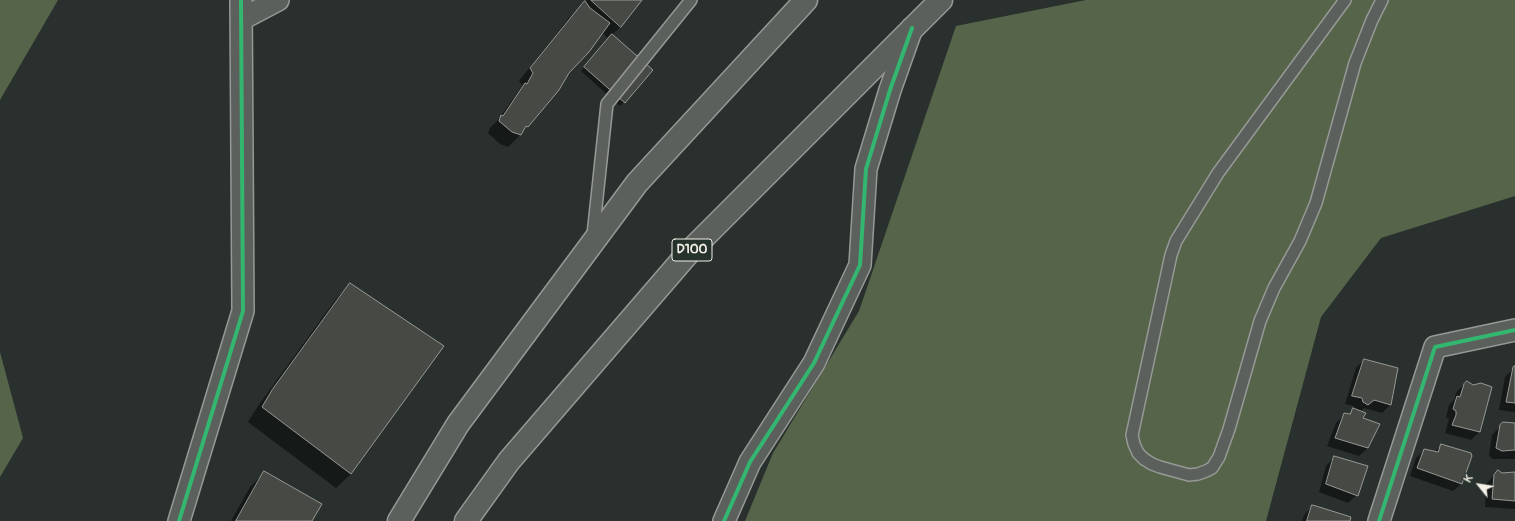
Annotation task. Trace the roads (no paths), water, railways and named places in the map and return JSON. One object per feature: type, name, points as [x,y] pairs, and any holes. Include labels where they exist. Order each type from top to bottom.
[{"type":"highway","points":[[399,521],[458,424],[637,183],[806,0]]},
{"type":"highway","name":"D100","points":[[466,521],[510,461],[690,251],[941,0]]},
{"type":"street","points":[[179,521],[243,311],[242,10],[278,0]]},
{"type":"street","points":[[724,521],[750,462],[814,362],[860,265],[866,170],[890,90],[912,28]]},
{"type":"street","points":[[1379,521],[1435,347],[1515,330]]},
{"type":"lane","points":[[592,244],[607,104],[691,0]]},
{"type":"lane","points":[[1345,0],[1218,173],[1176,241],[1171,255],[1132,435],[1138,453],[1152,464],[1189,475],[1198,474],[1212,468],[1219,457],[1229,429],[1260,321],[1274,288],[1300,242],[1316,203],[1355,63],[1372,20],[1382,0]]}]
